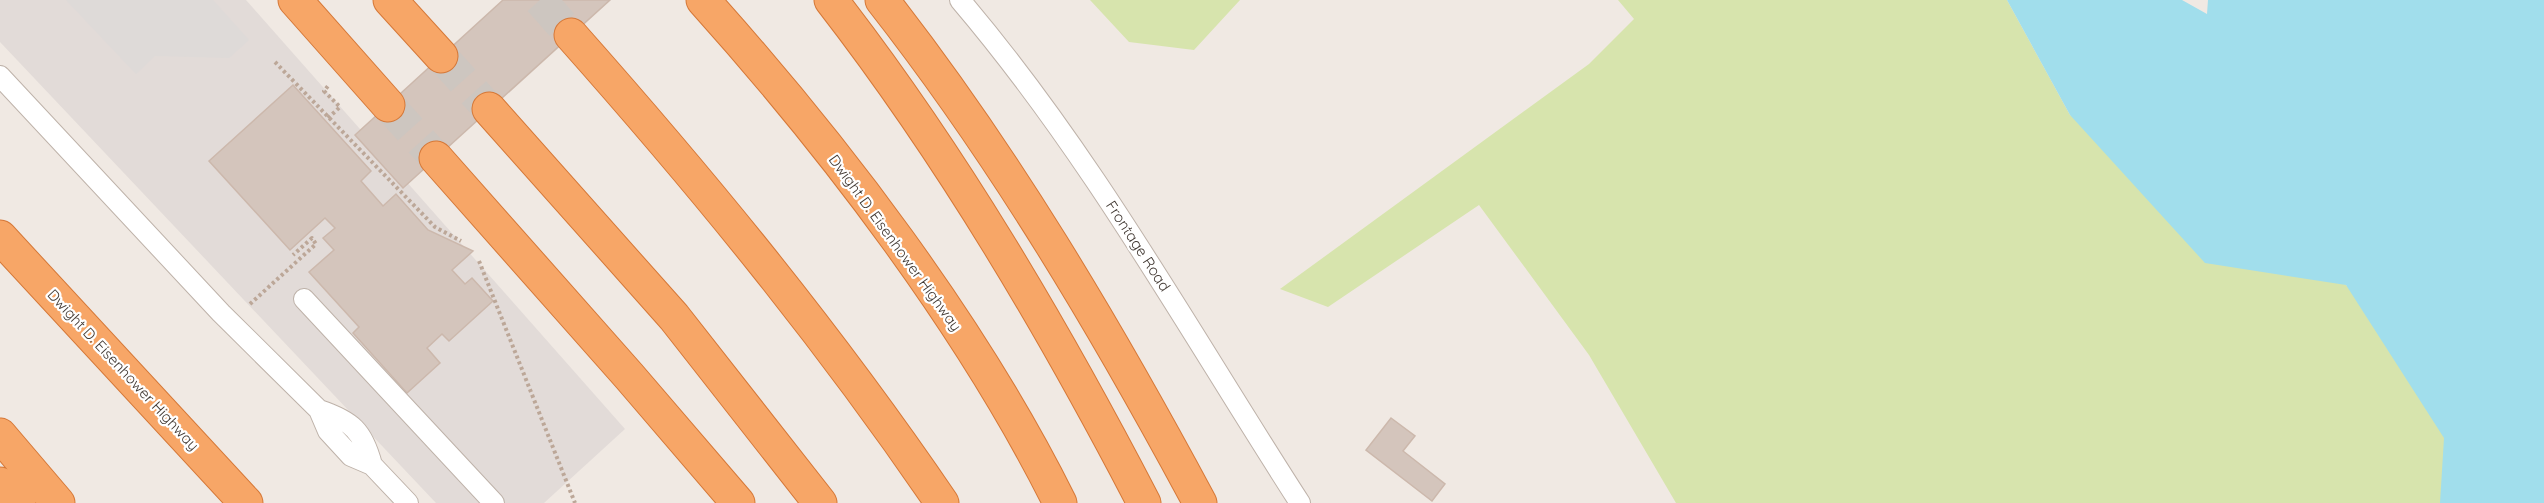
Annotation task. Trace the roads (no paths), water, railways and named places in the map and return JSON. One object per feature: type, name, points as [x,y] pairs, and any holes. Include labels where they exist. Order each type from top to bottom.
[{"type":"highway","points":[[295,0],[388,105]]},
{"type":"highway","points":[[390,0],[441,56]]},
{"type":"highway","name":"Dwight D. Eisenhower Highway","points":[[704,0],[797,111],[917,269],[1001,397],[1040,463],[1060,503]]},
{"type":"highway","points":[[831,0],[893,85],[982,218],[1061,351],[1144,503]]},
{"type":"highway","points":[[882,0],[1025,201],[1105,332],[1200,503]]},
{"type":"highway","points":[[571,35],[705,187],[760,255],[852,376],[942,503]]},
{"type":"highway","points":[[489,109],[674,317],[820,503]]},
{"type":"highway","points":[[436,158],[738,503]]},
{"type":"highway","name":"Dwight D. Eisenhower Highway","points":[[0,237],[246,503]]},
{"type":"highway","points":[[0,435],[58,503]]},
{"type":"highway","points":[[1040,463],[1068,503]]},
{"type":"highway","points":[[0,484],[19,503]]},
{"type":"lane","name":"Frontage Road","points":[[960,0],[1060,128],[1145,254],[1300,503]]},
{"type":"lane","points":[[0,76],[221,313],[320,410],[328,431],[351,456],[372,465],[408,503]]},
{"type":"lane","points":[[304,299],[494,503]]},
{"type":"water","points":[[2007,0],[2182,0],[2207,14],[2208,0],[2544,0],[2544,503],[2440,503],[2444,438],[2346,285],[2205,263],[2070,115]]},
{"type":"tunnel","points":[[540,0],[571,35]]},
{"type":"tunnel","points":[[441,56],[489,109]]},
{"type":"tunnel","points":[[388,105],[436,158]]}]
